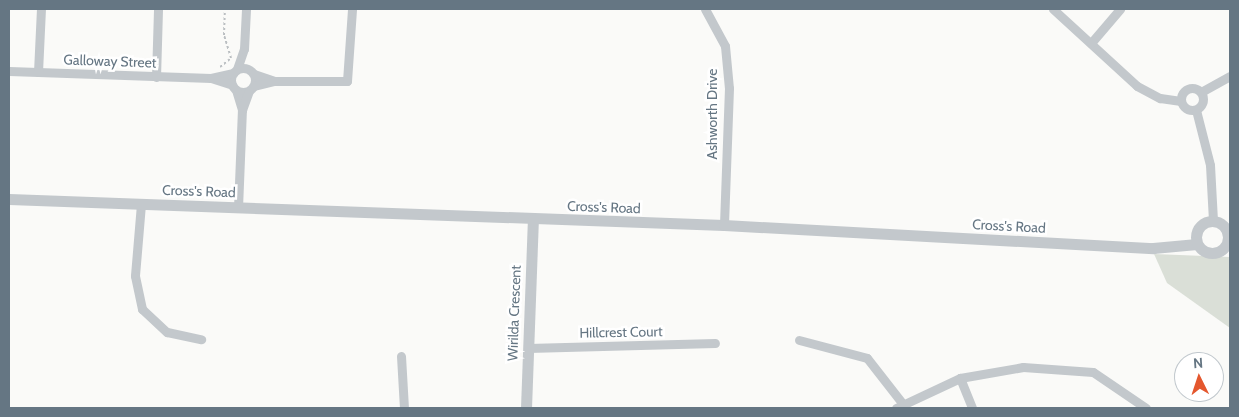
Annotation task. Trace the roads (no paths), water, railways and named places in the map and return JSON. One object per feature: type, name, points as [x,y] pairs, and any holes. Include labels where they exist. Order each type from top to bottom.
[{"type":"street","points":[[38,72],[41,9]]},
{"type":"street","points":[[156,76],[158,9]]},
{"type":"street","points":[[238,208],[242,110],[234,87],[235,71],[244,49],[246,9]]},
{"type":"street","points":[[274,81],[347,81],[352,9]]},
{"type":"street","name":"Ashworth Drive","points":[[705,9],[725,46],[729,88],[724,225]]},
{"type":"street","points":[[1053,9],[1138,86],[1160,98],[1181,101],[1189,110],[1196,110],[1202,105],[1201,92]]},
{"type":"street","points":[[1091,43],[1120,9]]},
{"type":"street","points":[[242,110],[252,88],[252,71],[244,49]]},
{"type":"street","name":"Galloway Street","points":[[9,71],[211,78],[235,71],[252,71],[274,81]]},
{"type":"street","points":[[1181,101],[1182,93],[1188,88],[1201,92],[1230,76]]},
{"type":"street","name":"Galloway Street","points":[[211,78],[234,87],[252,88],[274,81]]},
{"type":"street","points":[[1196,110],[1210,165],[1213,221]]},
{"type":"street","name":"Cross's Road","points":[[9,198],[533,220],[724,225],[1153,248],[1197,244]]},
{"type":"street","points":[[141,204],[135,276],[142,309],[167,332],[201,339]]},
{"type":"street","name":"Wirilda Crescent","points":[[526,408],[533,220]]},
{"type":"street","points":[[1213,221],[1227,230],[1229,245],[1220,252],[1209,253],[1197,244],[1199,228],[1213,221]]},
{"type":"street","points":[[798,340],[866,358],[899,406],[960,378],[1023,367],[1093,372],[1146,408]]},
{"type":"street","name":"Hillcrest Court","points":[[528,348],[715,343]]},
{"type":"street","points":[[401,356],[404,408]]},
{"type":"street","points":[[960,378],[972,408]]}]
